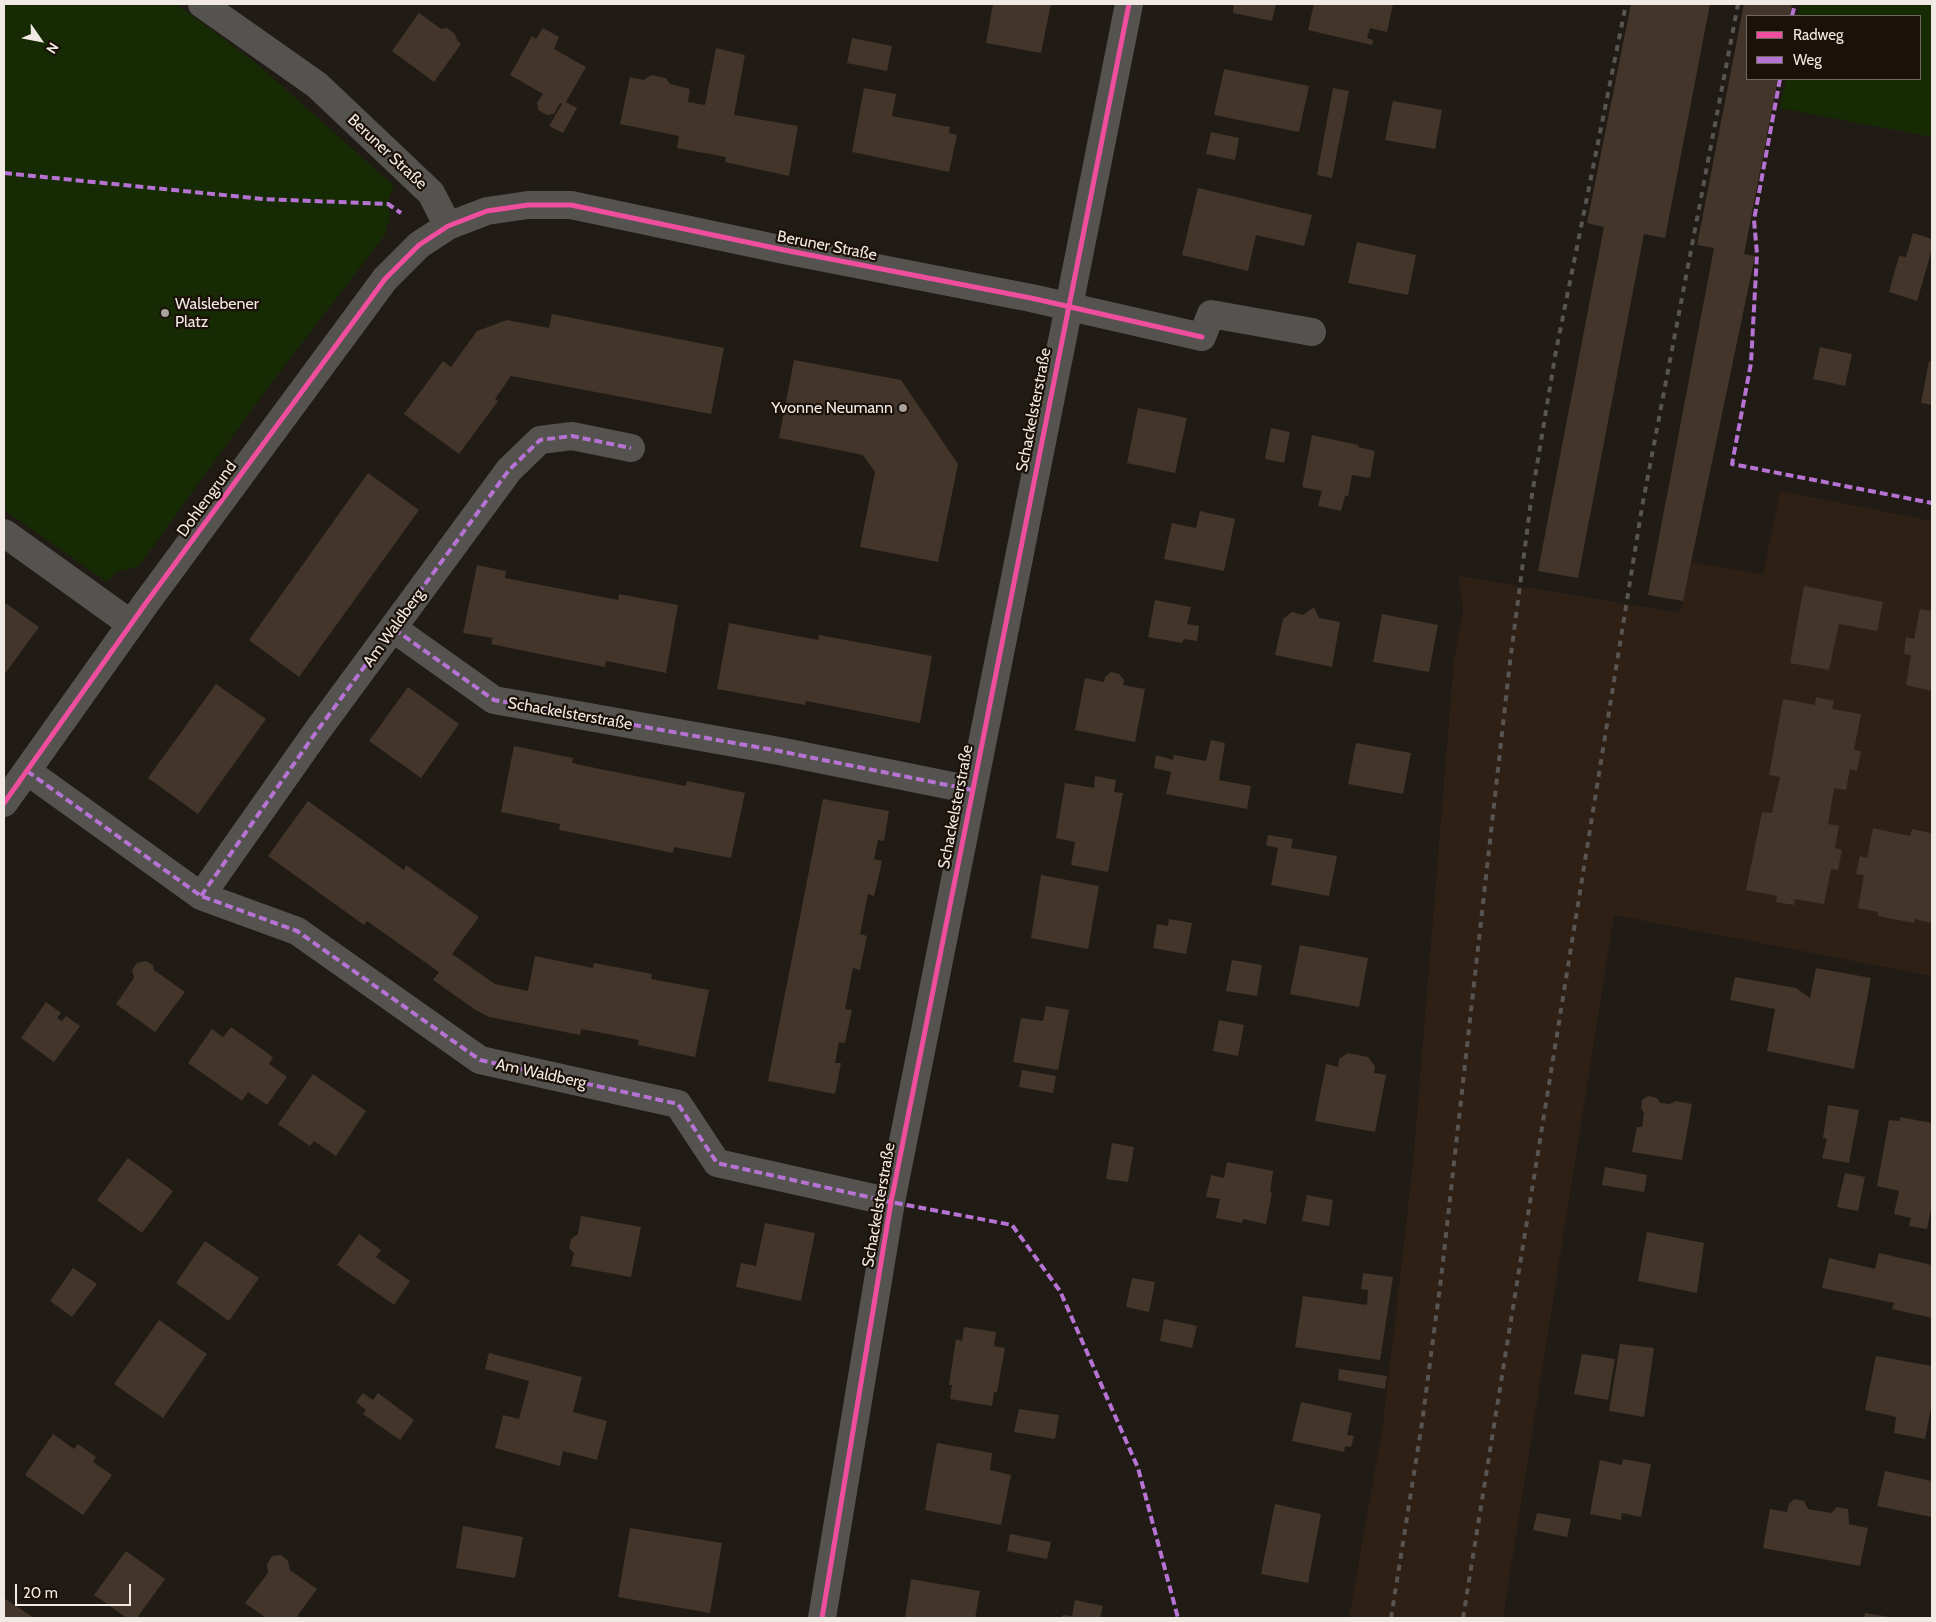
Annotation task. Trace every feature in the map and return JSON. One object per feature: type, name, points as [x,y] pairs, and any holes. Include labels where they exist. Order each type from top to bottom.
[{"type":"street","name":"Beruner Straße","points":[[202,4],[316,85],[431,193],[448,226],[487,211],[528,205],[571,205],[1068,306],[1202,338],[1211,314],[1312,332]]},
{"type":"street","name":"Schackelsterstraße","points":[[822,1618],[891,1202],[1129,4]]},
{"type":"street","name":"Dohlengrund","points":[[4,803],[131,624],[385,279],[420,245],[448,226]]},
{"type":"street","name":"Am Waldberg","points":[[200,896],[317,731],[394,629],[509,470],[540,440],[572,436],[631,448]]},
{"type":"street","points":[[4,533],[131,624]]},
{"type":"street","name":"Schackelsterstraße","points":[[394,629],[494,700],[779,750],[972,790]]},
{"type":"street","name":"Am Waldberg","points":[[27,771],[200,896],[297,931],[480,1060],[678,1104],[717,1163],[891,1202]]},
{"type":"shaded area","points":[[1780,491],[1932,521],[1932,976],[1614,915],[1503,1618],[1349,1618],[1383,1424],[1413,1164],[1454,660],[1463,610],[1459,576],[1680,613],[1692,562],[1763,574]]},
{"type":"green space","name":"Walslebener Platz","points":[[4,4],[176,4],[255,62],[394,186],[388,200],[390,217],[385,235],[266,390],[139,566],[116,572],[107,582],[4,510]]},
{"type":"green space","points":[[1800,4],[1932,4],[1932,137],[1780,108],[1786,80],[1921,80],[1921,15],[1798,15]]},
{"type":"building","points":[[993,4],[1051,4],[1041,53],[986,43]]},
{"type":"building","points":[[1234,4],[1276,4],[1272,21],[1233,13]]},
{"type":"building","points":[[1314,4],[1393,4],[1387,32],[1370,28],[1367,38],[1373,40],[1372,45],[1308,30]]},
{"type":"building","points":[[1631,4],[1710,4],[1665,238],[1644,234],[1578,578],[1538,571],[1604,227],[1587,223]]},
{"type":"building","points":[[1744,4],[1792,4],[1790,15],[1746,15],[1746,80],[1778,80],[1744,254],[1755,256],[1683,601],[1648,595],[1714,248],[1697,245]]},
{"type":"building","points":[[419,13],[441,29],[447,28],[455,34],[461,44],[434,82],[392,51]]},
{"type":"building","points":[[543,28],[559,37],[554,49],[586,67],[566,102],[577,108],[563,133],[549,126],[562,104],[560,103],[554,114],[547,115],[538,110],[537,103],[543,94],[510,75],[532,36],[536,39]]},
{"type":"building","points":[[852,38],[892,46],[887,71],[847,63]]},
{"type":"building","points":[[716,48],[745,55],[734,115],[798,126],[789,176],[725,162],[726,157],[677,148],[679,136],[620,124],[630,77],[644,80],[651,75],[666,78],[670,84],[690,89],[688,102],[705,105]]},
{"type":"building","points":[[1224,69],[1309,86],[1299,132],[1214,115]]},
{"type":"building","points":[[864,88],[896,94],[892,116],[950,127],[949,133],[957,135],[949,172],[852,152]]},
{"type":"building","points":[[1333,88],[1349,91],[1332,178],[1317,175]]},
{"type":"building","points":[[1393,101],[1442,110],[1435,149],[1385,140]]},
{"type":"building","points":[[1211,132],[1239,138],[1235,160],[1206,154]]},
{"type":"building","points":[[1198,188],[1312,215],[1304,246],[1256,235],[1248,271],[1182,255]]},
{"type":"building","points":[[1913,233],[1932,239],[1932,249],[1917,301],[1889,292],[1899,256],[1906,257]]},
{"type":"building","points":[[1357,242],[1416,255],[1408,295],[1348,283]]},
{"type":"building","points":[[552,314],[724,348],[711,414],[511,376],[495,399],[498,401],[459,454],[404,414],[443,361],[451,367],[477,331],[507,320],[549,328]]},
{"type":"building","points":[[1820,347],[1852,354],[1845,386],[1813,379]]},
{"type":"building","points":[[794,360],[901,380],[958,464],[938,562],[860,547],[875,472],[863,455],[779,438]]},
{"type":"building","points":[[1929,361],[1932,362],[1932,405],[1921,403]]},
{"type":"building","points":[[1138,408],[1187,418],[1175,473],[1127,463]]},
{"type":"building","points":[[1271,428],[1290,432],[1284,463],[1265,459]]},
{"type":"building","points":[[1312,435],[1358,445],[1358,447],[1375,451],[1370,478],[1352,475],[1348,496],[1345,496],[1341,511],[1318,506],[1322,491],[1302,487]]},
{"type":"building","points":[[368,473],[419,510],[299,677],[249,640]]},
{"type":"building","points":[[1200,511],[1235,519],[1224,571],[1164,559],[1172,523],[1196,528]]},
{"type":"building","points":[[477,565],[506,571],[505,578],[618,600],[619,594],[678,605],[666,673],[606,661],[605,667],[549,656],[491,644],[493,638],[463,633]]},
{"type":"building","points":[[1804,586],[1883,602],[1877,631],[1839,624],[1829,670],[1790,663]]},
{"type":"building","points":[[1155,600],[1191,607],[1187,624],[1199,626],[1197,641],[1184,639],[1182,643],[1148,637]]},
{"type":"building","points":[[4,602],[39,627],[4,675]]},
{"type":"building","points":[[1314,607],[1319,618],[1340,622],[1332,667],[1275,655],[1283,619],[1292,612],[1303,615]]},
{"type":"building","points":[[1920,609],[1932,611],[1932,691],[1906,685],[1911,655],[1904,654],[1906,637],[1914,639]]},
{"type":"building","points":[[1382,614],[1438,625],[1429,672],[1373,662]]},
{"type":"building","points":[[729,623],[818,640],[819,635],[932,656],[920,723],[806,701],[805,705],[717,689]]},
{"type":"building","points":[[1111,672],[1119,674],[1124,680],[1123,685],[1145,689],[1135,742],[1075,730],[1085,678],[1104,682],[1105,677]]},
{"type":"building","points":[[216,684],[266,719],[198,814],[148,778]]},
{"type":"building","points":[[408,687],[459,724],[421,778],[369,741]]},
{"type":"building","points":[[1816,697],[1834,701],[1832,709],[1861,714],[1854,750],[1861,751],[1857,771],[1850,769],[1846,790],[1834,788],[1828,824],[1839,826],[1835,848],[1842,850],[1838,870],[1831,869],[1824,904],[1795,899],[1794,905],[1776,902],[1777,896],[1746,890],[1762,812],[1772,813],[1780,777],[1769,775],[1783,699],[1815,705]]},
{"type":"building","points":[[1211,740],[1225,743],[1219,780],[1251,786],[1247,809],[1166,794],[1171,772],[1154,768],[1156,755],[1173,760],[1174,755],[1206,761]]},
{"type":"building","points":[[1356,743],[1411,753],[1403,794],[1348,784]]},
{"type":"building","points":[[514,746],[573,758],[572,763],[600,769],[686,786],[687,781],[745,793],[731,858],[674,847],[673,853],[559,830],[560,824],[501,812]]},
{"type":"building","points":[[1095,776],[1116,780],[1114,792],[1123,793],[1108,872],[1071,865],[1075,842],[1056,838],[1065,783],[1094,788]]},
{"type":"building","points":[[823,799],[889,811],[884,841],[878,840],[874,859],[882,861],[874,896],[868,894],[860,934],[867,936],[860,970],[853,968],[845,1009],[852,1010],[845,1043],[839,1042],[835,1063],[841,1063],[835,1094],[768,1081]]},
{"type":"building","points":[[308,801],[404,870],[406,865],[479,917],[452,954],[495,984],[528,991],[535,956],[593,968],[594,963],[652,974],[651,979],[709,990],[695,1057],[638,1045],[639,1040],[581,1029],[580,1035],[489,1017],[474,1009],[433,980],[439,972],[367,921],[364,925],[268,856]]},
{"type":"building","points":[[1873,828],[1910,836],[1912,829],[1931,833],[1932,923],[1914,919],[1914,923],[1878,916],[1878,912],[1858,908],[1864,875],[1856,874],[1860,856],[1867,858]]},
{"type":"building","points":[[1268,835],[1293,839],[1291,848],[1337,856],[1329,896],[1271,885],[1278,848],[1266,845]]},
{"type":"building","points":[[1041,875],[1099,886],[1088,949],[1031,938]]},
{"type":"building","points":[[1169,919],[1192,923],[1186,954],[1153,948],[1157,924],[1168,926]]},
{"type":"building","points":[[1300,945],[1368,958],[1359,1007],[1290,994]]},
{"type":"building","points":[[1232,960],[1262,965],[1257,996],[1226,991]]},
{"type":"building","points":[[146,961],[153,965],[154,970],[185,992],[155,1032],[116,1004],[134,978],[132,970],[137,963]]},
{"type":"building","points":[[1816,968],[1871,978],[1854,1069],[1767,1051],[1775,1009],[1730,1000],[1735,977],[1796,988],[1810,998]]},
{"type":"building","points":[[46,1002],[61,1013],[57,1018],[62,1021],[66,1016],[80,1026],[54,1062],[21,1038]]},
{"type":"building","points":[[1046,1006],[1069,1010],[1058,1070],[1013,1062],[1021,1018],[1043,1021]]},
{"type":"building","points":[[1219,1020],[1244,1025],[1238,1056],[1213,1051]]},
{"type":"building","points":[[231,1027],[273,1057],[269,1064],[287,1077],[267,1105],[248,1092],[242,1101],[188,1063],[212,1029],[223,1037]]},
{"type":"building","points":[[1348,1053],[1368,1057],[1375,1066],[1374,1073],[1386,1075],[1375,1132],[1315,1121],[1326,1064],[1338,1067],[1339,1059]]},
{"type":"building","points":[[1022,1070],[1056,1076],[1053,1093],[1019,1087]]},
{"type":"building","points":[[313,1074],[366,1111],[336,1156],[314,1141],[310,1146],[278,1124]]},
{"type":"building","points":[[1648,1096],[1657,1098],[1660,1103],[1669,1104],[1676,1101],[1692,1104],[1682,1160],[1632,1152],[1637,1127],[1642,1127],[1644,1113],[1641,1108],[1642,1100]]},
{"type":"building","points":[[1828,1105],[1859,1110],[1849,1163],[1822,1158],[1827,1139],[1823,1138]]},
{"type":"building","points":[[1900,1117],[1932,1123],[1932,1205],[1927,1229],[1909,1226],[1911,1218],[1894,1214],[1899,1191],[1877,1186],[1889,1120],[1900,1121]]},
{"type":"building","points":[[1112,1143],[1134,1147],[1128,1182],[1106,1179]]},
{"type":"building","points":[[128,1158],[173,1191],[142,1233],[97,1200]]},
{"type":"building","points":[[1227,1162],[1273,1171],[1270,1192],[1272,1193],[1266,1224],[1243,1219],[1242,1223],[1216,1218],[1220,1199],[1206,1197],[1211,1175],[1224,1178]]},
{"type":"building","points":[[1605,1167],[1647,1175],[1644,1192],[1602,1185]]},
{"type":"building","points":[[1845,1173],[1865,1177],[1858,1211],[1837,1207]]},
{"type":"building","points":[[1307,1195],[1333,1200],[1329,1226],[1302,1221]]},
{"type":"building","points":[[581,1216],[641,1227],[631,1277],[571,1266],[574,1253],[569,1248],[571,1239],[578,1234]]},
{"type":"building","points":[[765,1223],[815,1233],[801,1301],[736,1287],[741,1263],[756,1266]]},
{"type":"building","points":[[1647,1232],[1704,1243],[1697,1293],[1638,1281]]},
{"type":"building","points":[[359,1234],[381,1250],[376,1257],[410,1281],[394,1305],[337,1265]]},
{"type":"building","points":[[205,1241],[259,1278],[229,1321],[176,1283]]},
{"type":"building","points":[[1879,1253],[1932,1265],[1932,1318],[1892,1309],[1894,1303],[1822,1288],[1829,1258],[1875,1269]]},
{"type":"building","points":[[73,1268],[97,1284],[72,1317],[50,1301]]},
{"type":"building","points":[[1363,1273],[1393,1277],[1380,1360],[1295,1347],[1303,1296],[1367,1305],[1368,1290],[1361,1289]]},
{"type":"building","points":[[1132,1278],[1155,1282],[1149,1312],[1126,1307]]},
{"type":"building","points":[[1164,1319],[1197,1326],[1192,1348],[1160,1341]]},
{"type":"building","points":[[159,1320],[207,1354],[163,1418],[114,1384]]},
{"type":"building","points":[[964,1327],[996,1332],[994,1346],[1005,1348],[997,1392],[994,1392],[992,1406],[950,1399],[952,1385],[949,1385],[956,1339],[962,1341]]},
{"type":"building","points":[[1620,1344],[1654,1348],[1644,1417],[1609,1411]]},
{"type":"building","points":[[489,1353],[582,1377],[573,1412],[607,1421],[597,1460],[563,1451],[560,1466],[495,1448],[503,1415],[519,1419],[529,1381],[485,1369]]},
{"type":"building","points":[[1582,1354],[1615,1359],[1608,1400],[1574,1394]]},
{"type":"building","points":[[1876,1356],[1932,1366],[1932,1403],[1925,1439],[1894,1433],[1896,1417],[1865,1410]]},
{"type":"building","points":[[1339,1369],[1387,1376],[1385,1389],[1338,1380]]},
{"type":"building","points":[[363,1393],[373,1400],[378,1393],[414,1420],[400,1440],[363,1414],[366,1410],[356,1402]]},
{"type":"building","points":[[1301,1402],[1352,1413],[1347,1435],[1354,1436],[1351,1447],[1345,1446],[1344,1452],[1292,1441]]},
{"type":"building","points":[[1019,1409],[1059,1415],[1055,1439],[1014,1432]]},
{"type":"building","points":[[53,1434],[74,1449],[78,1444],[96,1457],[93,1462],[112,1475],[83,1515],[25,1475]]},
{"type":"building","points":[[937,1443],[992,1453],[990,1470],[1011,1475],[1001,1525],[925,1510]]},
{"type":"building","points":[[1623,1459],[1651,1464],[1641,1517],[1622,1513],[1621,1520],[1590,1514],[1600,1460],[1622,1465]]},
{"type":"building","points":[[1885,1471],[1932,1481],[1932,1517],[1877,1506]]},
{"type":"building","points":[[1794,1499],[1804,1501],[1808,1509],[1831,1513],[1837,1507],[1848,1509],[1849,1524],[1868,1528],[1860,1566],[1763,1548],[1770,1509],[1787,1512],[1789,1504]]},
{"type":"building","points":[[1275,1504],[1321,1514],[1308,1583],[1261,1574]]},
{"type":"building","points":[[1537,1513],[1571,1519],[1567,1537],[1533,1530]]},
{"type":"building","points":[[463,1526],[523,1537],[515,1578],[456,1568]]},
{"type":"building","points":[[630,1528],[722,1543],[710,1613],[618,1597]]},
{"type":"building","points":[[1010,1534],[1051,1542],[1047,1559],[1007,1551]]},
{"type":"building","points":[[126,1551],[165,1579],[137,1618],[127,1618],[94,1595]]},
{"type":"building","points":[[281,1555],[288,1561],[290,1570],[317,1589],[296,1618],[266,1618],[245,1603],[268,1573],[267,1564],[272,1556]]},
{"type":"building","points":[[911,1579],[980,1591],[975,1618],[905,1618]]},
{"type":"building","points":[[4,1598],[34,1618],[4,1618]]},
{"type":"building","points":[[1075,1600],[1103,1606],[1100,1618],[1062,1618],[1063,1615],[1072,1616]]},
{"type":"building","points":[[1865,1613],[1890,1617],[1890,1618],[1864,1618]]},
{"type":"railway","points":[[1391,1618],[1422,1423],[1441,1279],[1510,662],[1531,501],[1556,351],[1626,4]]},
{"type":"railway","points":[[1463,1618],[1642,507],[1738,4]]},
{"type":"marked path","points":[[1792,15],[1795,4]]},
{"type":"marked path","points":[[1780,80],[1754,220],[1757,254],[1751,363],[1732,464],[1932,503]]},
{"type":"marked path","points":[[4,173],[263,199],[388,204],[401,213]]},
{"type":"marked path","points":[[201,896],[317,731],[509,470],[540,440],[572,436],[631,448]]},
{"type":"marked path","points":[[394,629],[494,700],[779,751],[972,790]]},
{"type":"marked path","points":[[27,771],[201,896],[297,931],[480,1060],[678,1104],[717,1163],[891,1202],[1012,1225],[1060,1291],[1138,1468],[1178,1618]]},
{"type":"cycle path","points":[[822,1618],[891,1202],[1129,4]]},
{"type":"cycle path","points":[[4,803],[146,603],[385,279],[419,245],[448,226],[487,211],[528,205],[571,205],[784,250],[1031,298],[1202,337]]},
{"type":"place","name":"Walslebener Platz","points":[[165,313]]},
{"type":"place","name":"Yvonne Neumann","points":[[903,408]]}]
